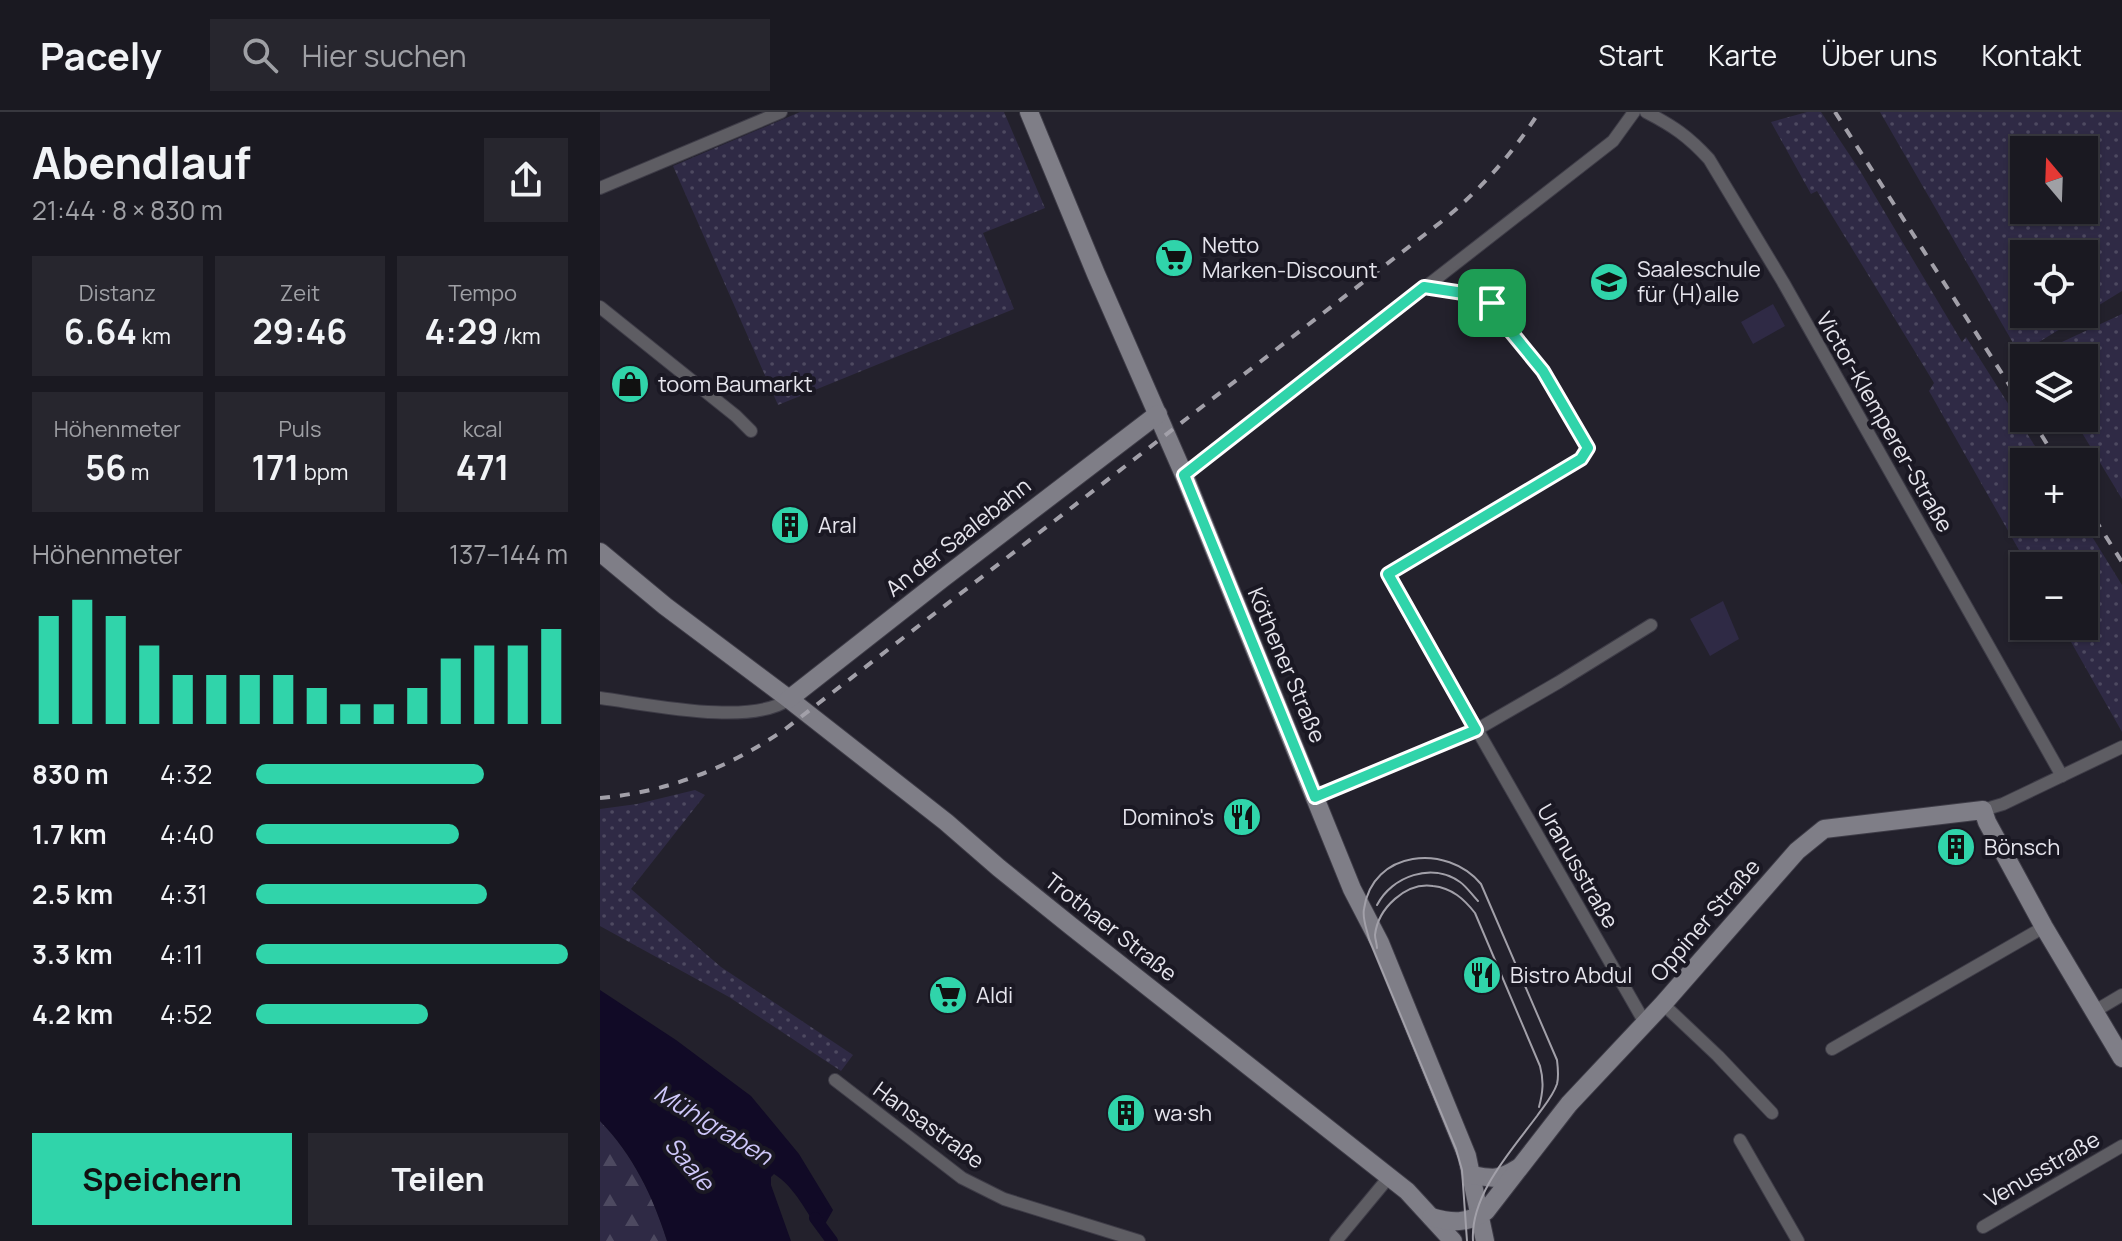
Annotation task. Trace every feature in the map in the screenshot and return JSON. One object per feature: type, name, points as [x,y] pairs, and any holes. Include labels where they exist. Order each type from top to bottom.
[{"type":"main road","name":"Köthener Straße","points":[[1029,112],[1184,475],[1358,902],[1380,943],[1467,1156],[1485,1241]]},
{"type":"main road","name":"An der Saalebahn","points":[[789,699],[1158,414]]},
{"type":"main road","name":"Trothaer Straße","points":[[600,552],[665,606],[946,822],[1071,926],[1407,1191],[1453,1241]]},
{"type":"main road","name":"Oppiner Straße","points":[[1431,1217],[1460,1222],[1479,1216],[1495,1202],[1569,1104],[1663,1004],[1797,851],[1824,829],[1983,810]]},
{"type":"main road","points":[[1983,810],[2044,927],[2122,1058]]},
{"type":"main road","points":[[1472,1175],[1492,1179],[1503,1177],[1520,1167]]},
{"type":"main road","name":"Trothaer Straße","points":[[1407,1191],[1446,1210],[1474,1241]]},
{"type":"street","points":[[600,188],[781,112]]},
{"type":"street","points":[[1184,475],[1613,141],[1634,112]]},
{"type":"street","name":"Victor-Klemperer-Straße","points":[[1646,112],[1675,127],[1709,159],[1783,282],[2062,776]]},
{"type":"street","name":"Uranusstraße","points":[[1424,287],[1483,296],[1492,303],[1543,371],[1588,448],[1581,459],[1388,574],[1645,1023]]},
{"type":"street","points":[[600,307],[751,431]]},
{"type":"street","points":[[1315,797],[1476,730],[1651,625]]},
{"type":"street","points":[[600,698],[721,713],[756,712],[789,699]]},
{"type":"street","points":[[1983,810],[2003,804],[2122,747]]},
{"type":"street","points":[[1832,1049],[2044,927]]},
{"type":"street","points":[[2095,1011],[2122,995]]},
{"type":"street","points":[[1663,1004],[1772,1113]]},
{"type":"street","name":"Hansastraße","points":[[835,1080],[962,1178],[1004,1199],[1139,1241]]},
{"type":"street","points":[[1740,1140],[1798,1241]]},
{"type":"street","name":"Venusstraße","points":[[1983,1227],[2122,1146]]},
{"type":"street","points":[[1336,1241],[1389,1177]]},
{"type":"green space","points":[[800,112],[1004,112],[1045,208],[983,233],[1014,309],[778,405],[673,166]]},
{"type":"green space","points":[[1807,112],[1821,112],[1859,169],[1962,342],[1966,337],[2010,407],[2010,432],[2026,432],[2036,448],[2010,448],[2010,534],[1929,391],[1934,383],[1817,191],[1811,194],[1771,122]]},
{"type":"green space","points":[[1880,112],[2122,112],[2122,291],[2098,306],[2098,240],[2010,240],[2010,328],[2062,328],[2036,344],[2014,344]]},
{"type":"green space","points":[[1773,304],[1785,326],[1753,344],[1741,322]]},
{"type":"green space","points":[[2122,314],[2122,499],[2098,459],[2098,448],[2091,448],[2081,432],[2098,432],[2098,344],[2058,344],[2098,328],[2098,325]]},
{"type":"green space","points":[[2011,536],[2092,536],[2122,585],[2122,732],[2070,640],[2098,640],[2098,552],[2020,552]]},
{"type":"green space","points":[[1723,601],[1739,639],[1710,656],[1690,619]]},
{"type":"green space","points":[[695,790],[705,795],[631,889],[721,967],[853,1055],[841,1071],[729,997],[600,926],[600,809]]},
{"type":"green space","points":[[600,1121],[641,1177],[667,1241],[600,1241]]},
{"type":"water","name":"Saale","points":[[600,990],[676,1040],[751,1096],[799,1154],[833,1210],[820,1233],[794,1193],[774,1174],[771,1185],[791,1241],[667,1241],[641,1177],[600,1121]]},
{"type":"waterway","name":"Mühlgraben","points":[[815,1218],[832,1241]]},
{"type":"tram line","points":[[1467,1241],[1462,1170],[1456,1149],[1369,939],[1364,920],[1370,889],[1381,874],[1396,864],[1413,859],[1431,858],[1450,862],[1467,871],[1481,884],[1557,1060],[1555,1088],[1485,1190],[1478,1207],[1473,1241]]},
{"type":"tram line","points":[[1377,905],[1392,886],[1425,873],[1449,876],[1463,884],[1478,901]]},
{"type":"tram line","points":[[1377,948],[1375,935],[1382,915],[1395,899],[1413,888],[1440,887],[1466,903],[1475,913],[1540,1066],[1542,1086],[1539,1107]]},
{"type":"railway","points":[[600,798],[650,790],[696,776],[741,756],[784,730],[1441,222],[1494,171],[1539,112]]},
{"type":"railway","points":[[1835,112],[2010,386]]},
{"type":"railway","points":[[2040,432],[2049,448]]},
{"type":"railway","points":[[2098,524],[2122,562]]},
{"type":"place","name":"Netto Marken-Discount","points":[[1174,258]]},
{"type":"place","name":"Saaleschule für (H)alle","points":[[1609,282]]},
{"type":"place","name":"toom Baumarkt","points":[[630,384]]},
{"type":"place","name":"Aral","points":[[790,525]]},
{"type":"place","name":"Domino's","points":[[1242,817]]},
{"type":"place","name":"Bönsch","points":[[1956,847]]},
{"type":"place","name":"Bistro Abdul","points":[[1482,975]]},
{"type":"place","name":"Aldi","points":[[948,995]]},
{"type":"place","name":"wa·sh","points":[[1126,1113]]},
{"type":"route","points":[[1424,287],[1483,296],[1492,303],[1543,371],[1588,448],[1581,459],[1388,574],[1476,730],[1315,797],[1184,475],[1424,287]]}]
